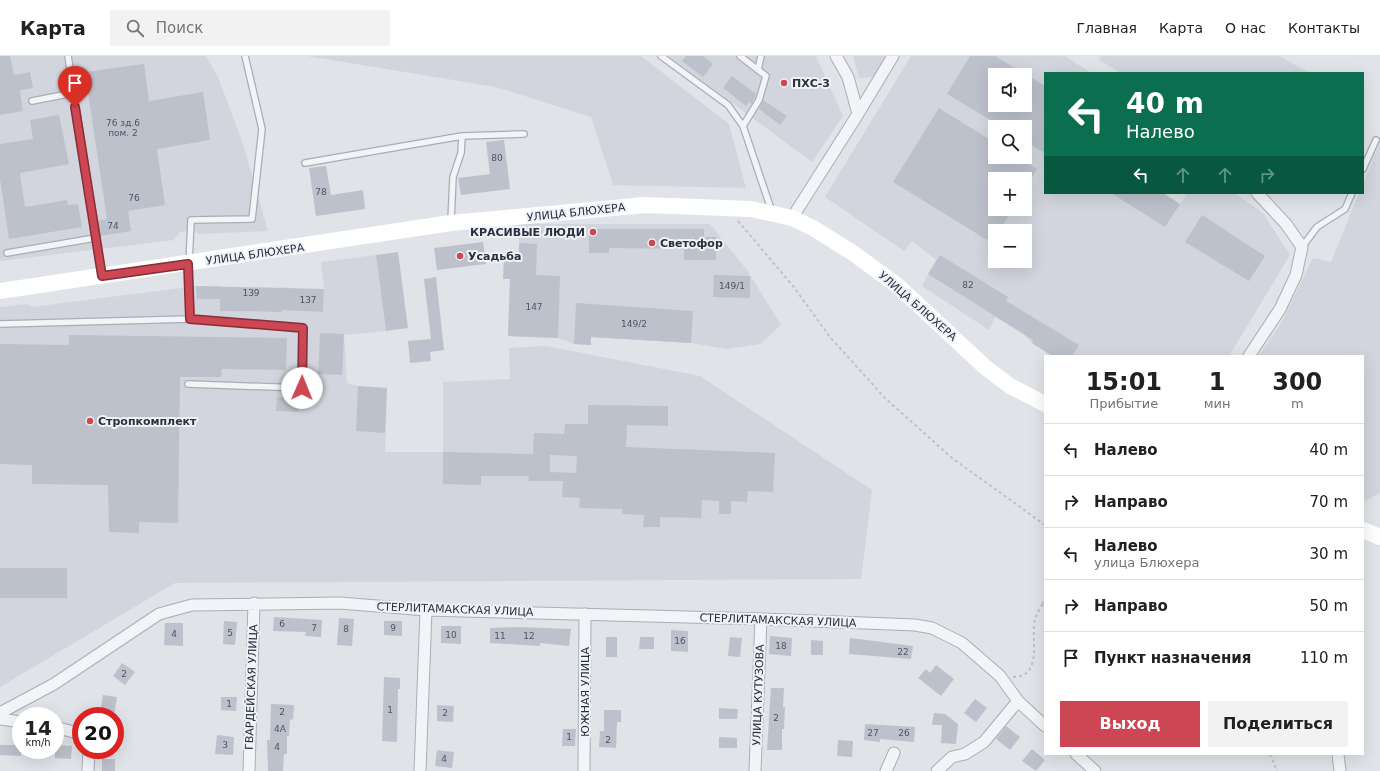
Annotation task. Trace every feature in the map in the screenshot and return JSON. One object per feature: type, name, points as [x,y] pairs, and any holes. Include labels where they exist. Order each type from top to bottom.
[{"type":"main road","name":"УЛИЦА БЛЮХЕРА","points":[[0,291],[188,264],[451,223],[645,205],[728,207],[772,212],[792,218],[813,228],[853,253],[898,286],[985,367],[1010,386],[1044,403]]},
{"type":"street","points":[[836,56],[848,77],[858,114]]},
{"type":"street","points":[[792,218],[893,56]]},
{"type":"street","points":[[1250,355],[1280,309],[1296,276],[1302,248],[1286,224],[1258,194]]},
{"type":"street","name":"СТЕРЛИТАМАКСКАЯ УЛИЦА","points":[[0,713],[54,684],[159,614],[192,606],[254,603],[340,603],[426,610],[761,619],[915,625],[932,628],[962,643],[1000,676],[1018,701],[1044,725]]},
{"type":"street","name":"ГВАРДЕЙСКАЯ УЛИЦА","points":[[249,771],[254,603]]},
{"type":"street","points":[[420,771],[426,610]]},
{"type":"street","name":"ЮЖНАЯ УЛИЦА","points":[[584,771],[585,614]]},
{"type":"street","name":"УЛИЦА КУТУЗОВА","points":[[755,771],[761,619]]},
{"type":"street","points":[[937,771],[952,757],[965,754],[984,742],[1018,701]]},
{"type":"street","points":[[0,719],[12,721]]},
{"type":"street","points":[[886,771],[894,753]]},
{"type":"street","points":[[1077,755],[1095,771]]},
{"type":"street","points":[[1338,755],[1340,771]]},
{"type":"street","points":[[88,771],[89,759]]},
{"type":"lane","points":[[68,56],[102,276]]},
{"type":"lane","points":[[190,319],[188,264],[191,220],[252,219],[262,129],[245,56]]},
{"type":"lane","points":[[661,56],[728,105],[743,126],[772,212]]},
{"type":"lane","points":[[740,56],[766,76],[759,100],[743,126]]},
{"type":"lane","points":[[758,70],[761,56]]},
{"type":"lane","points":[[32,101],[73,92]]},
{"type":"lane","points":[[305,163],[462,136],[524,134]]},
{"type":"lane","points":[[451,223],[454,177],[461,153],[462,136]]},
{"type":"lane","points":[[1364,167],[1376,140]]},
{"type":"lane","points":[[1302,248],[1317,227],[1345,209],[1352,194]]},
{"type":"lane","points":[[7,253],[95,238]]},
{"type":"lane","points":[[0,324],[190,319],[303,328],[302,388],[188,384]]},
{"type":"path","points":[[728,207],[792,286],[830,338],[885,398],[952,458],[1044,524]]},
{"type":"path","points":[[1000,676],[1015,678],[1023,676],[1031,667],[1035,648],[1034,621],[1044,600]]},
{"type":"path","points":[[1270,755],[1277,771]]},
{"type":"shaded area","points":[[0,56],[206,56],[218,77],[243,144],[268,231],[199,234],[193,230],[180,232],[174,240],[0,261]]},
{"type":"shaded area","points":[[307,56],[641,56],[729,124],[746,188],[613,185],[591,117],[496,87]]},
{"type":"shaded area","points":[[669,56],[816,56],[843,116],[812,162]]},
{"type":"shaded area","points":[[853,56],[887,56],[874,77],[859,78]]},
{"type":"shaded area","points":[[911,56],[1065,56],[1089,72],[1044,72],[1044,194],[1165,194],[1180,204],[1186,194],[1235,194],[1263,213],[1290,255],[1230,355],[1050,355],[1032,343],[1022,333],[995,317],[989,330],[922,286],[936,260],[912,241],[904,251],[825,197]]},
{"type":"shaded area","points":[[1101,56],[1279,56],[1308,72],[1119,72],[1099,60]]},
{"type":"shaded area","points":[[1380,142],[1380,493],[1364,501],[1364,355],[1260,355],[1281,323],[1313,258],[1331,262],[1359,194],[1364,194],[1364,182]]},
{"type":"shaded area","points":[[519,224],[710,224],[747,270],[781,325],[760,344],[727,349],[691,343],[591,337],[591,345],[574,344],[558,338],[508,336],[510,279],[503,279],[504,258],[519,258]]},
{"type":"shaded area","points":[[376,255],[386,331],[344,335],[347,383],[358,386],[387,388],[385,452],[443,452],[443,382],[510,379],[509,348],[546,346],[700,376],[872,490],[861,579],[175,583],[0,687],[0,307],[27,304],[32,307],[196,286],[220,286],[220,311],[282,312],[283,287],[293,288],[292,310],[323,312],[324,289],[321,262]]},
{"type":"building","points":[[0,56],[10,56],[14,75],[30,72],[33,88],[20,90],[23,111],[0,115]]},
{"type":"building","points":[[686,56],[703,56],[713,64],[703,77],[682,61]]},
{"type":"building","points":[[970,56],[995,56],[1015,68],[988,68],[988,112],[1032,112],[1032,78],[1044,85],[1044,152],[1032,145],[1032,120],[990,120],[947,94]]},
{"type":"building","points":[[144,64],[149,101],[203,92],[210,140],[157,149],[165,205],[128,211],[131,231],[100,236],[98,221],[107,219],[85,72]]},
{"type":"building","points":[[732,76],[756,94],[752,104],[749,102],[746,106],[723,88]]},
{"type":"building","points":[[763,100],[787,116],[780,125],[759,109]]},
{"type":"building","points":[[939,108],[988,139],[988,164],[1029,164],[1037,169],[1032,177],[1032,172],[988,172],[988,216],[1009,216],[1003,224],[988,224],[988,241],[893,182]]},
{"type":"building","points":[[59,115],[69,164],[20,173],[25,207],[67,200],[68,205],[78,204],[82,227],[9,239],[0,179],[0,144],[33,139],[30,120]]},
{"type":"building","points":[[504,140],[510,189],[461,195],[458,178],[490,174],[486,142]]},
{"type":"building","points":[[326,166],[331,195],[363,190],[365,209],[316,216],[309,168]]},
{"type":"building","points":[[1113,194],[1165,194],[1180,204],[1165,227]]},
{"type":"building","points":[[1202,215],[1265,256],[1249,281],[1185,242]]},
{"type":"building","name":"Светофор","points":[[589,229],[704,229],[704,237],[716,237],[716,260],[684,260],[684,249],[609,248],[609,253],[589,253]]},
{"type":"building","name":"Усадьба","points":[[483,242],[486,264],[437,270],[434,248]]},
{"type":"building","points":[[519,243],[537,244],[536,275],[560,276],[558,338],[508,336],[510,279],[503,279],[504,258],[519,258]]},
{"type":"building","points":[[398,252],[408,328],[386,331],[376,255]]},
{"type":"building","points":[[940,255],[1008,297],[1006,301],[1079,345],[1073,355],[1050,355],[1032,343],[1033,340],[928,274]]},
{"type":"building","points":[[714,275],[750,276],[750,298],[713,297]]},
{"type":"building","points":[[436,277],[444,350],[430,352],[431,361],[410,363],[408,341],[431,339],[424,279]]},
{"type":"building","points":[[196,286],[324,289],[323,312],[282,310],[282,312],[220,311],[220,299],[197,299]]},
{"type":"building","points":[[576,303],[693,311],[691,343],[591,337],[591,345],[574,344]]},
{"type":"building","points":[[320,333],[344,334],[342,375],[318,374]]},
{"type":"building","name":"Стропкомплект","points":[[69,335],[287,338],[286,370],[222,369],[221,377],[180,377],[178,523],[139,522],[139,533],[109,532],[108,485],[32,484],[32,465],[0,464],[0,344],[69,345]]},
{"type":"building","points":[[358,386],[387,388],[385,433],[356,431]]},
{"type":"building","points":[[277,397],[299,398],[298,412],[276,411]]},
{"type":"building","points":[[588,405],[668,406],[668,426],[627,425],[626,447],[775,453],[773,492],[748,491],[747,502],[731,501],[731,514],[719,514],[719,501],[702,500],[701,518],[660,517],[660,527],[643,527],[644,515],[622,514],[622,509],[579,508],[580,498],[562,497],[563,481],[528,481],[529,476],[481,476],[481,485],[443,484],[443,452],[533,454],[534,433],[564,434],[565,424],[588,424]],"holes":[[[550,455],[577,456],[576,473],[550,472]]]},
{"type":"building","points":[[0,568],[67,568],[67,598],[0,598]]},
{"type":"building","points":[[274,617],[322,620],[321,637],[305,636],[306,632],[273,631]]},
{"type":"building","points":[[339,618],[354,619],[352,646],[337,645]]},
{"type":"building","points":[[224,621],[237,622],[235,645],[223,644]]},
{"type":"building","points":[[384,621],[402,621],[402,636],[384,635]]},
{"type":"building","points":[[165,623],[183,623],[183,646],[164,645]]},
{"type":"building","points":[[441,626],[461,626],[461,644],[441,643]]},
{"type":"building","points":[[519,627],[571,629],[569,646],[540,643],[540,646],[490,643],[490,628]]},
{"type":"building","points":[[671,630],[688,631],[688,652],[671,651]]},
{"type":"building","points":[[770,636],[792,638],[791,656],[769,654]]},
{"type":"building","points":[[606,637],[617,637],[617,657],[606,657]]},
{"type":"building","points":[[640,637],[654,637],[654,649],[639,649]]},
{"type":"building","points":[[730,637],[742,638],[740,657],[728,656]]},
{"type":"building","points":[[850,638],[913,646],[911,659],[849,654]]},
{"type":"building","points":[[811,640],[823,641],[823,655],[811,655]]},
{"type":"building","points":[[122,663],[135,672],[125,685],[113,676]]},
{"type":"building","points":[[936,665],[954,679],[941,696],[918,678],[926,669],[930,673]]},
{"type":"building","points":[[384,677],[400,678],[400,689],[398,689],[397,742],[382,741]]},
{"type":"building","points":[[771,688],[784,688],[783,707],[785,707],[784,729],[782,729],[782,750],[767,750]]},
{"type":"building","points":[[103,695],[117,697],[115,707],[101,707]]},
{"type":"building","points":[[221,697],[237,697],[236,711],[221,710]]},
{"type":"building","points":[[975,699],[987,708],[976,722],[964,713]]},
{"type":"building","points":[[271,704],[294,705],[293,720],[290,719],[289,736],[287,736],[287,754],[284,754],[283,771],[268,771],[267,740],[270,740]]},
{"type":"building","points":[[437,705],[454,706],[453,722],[437,721]]},
{"type":"building","points":[[719,708],[738,709],[737,719],[719,719]]},
{"type":"building","points":[[604,710],[621,710],[621,722],[617,722],[616,748],[599,747],[600,731],[604,731]]},
{"type":"building","points":[[934,713],[945,714],[958,724],[956,744],[941,743],[942,725],[932,725]]},
{"type":"building","points":[[865,724],[915,727],[914,742],[880,739],[880,742],[864,740]]},
{"type":"building","points":[[1006,726],[1020,737],[1010,750],[996,739]]},
{"type":"building","points":[[563,729],[576,729],[575,746],[562,746]]},
{"type":"building","points":[[217,735],[234,737],[233,755],[215,754]]},
{"type":"building","points":[[719,737],[737,738],[737,748],[719,748]]},
{"type":"building","points":[[838,740],[853,741],[852,757],[837,756]]},
{"type":"building","points":[[0,745],[12,745],[12,756],[0,755]]},
{"type":"building","points":[[64,746],[72,746],[71,759],[64,759]]},
{"type":"building","points":[[1032,749],[1045,760],[1036,771],[1022,761]]},
{"type":"building","points":[[437,750],[454,752],[452,768],[435,766]]},
{"type":"building","points":[[102,759],[115,759],[115,771],[102,771]]},
{"type":"place","name":"ПХС-3","points":[[784,83]]},
{"type":"place","name":"КРАСИВЫЕ ЛЮДИ","points":[[593,232]]},
{"type":"place","name":"Светофор","points":[[652,243]]},
{"type":"place","name":"Усадьба","points":[[460,256]]},
{"type":"place","name":"Стропкомплект","points":[[90,421]]},
{"type":"route","points":[[75,107],[102,276],[188,264],[190,319],[303,328],[302,388]]}]
